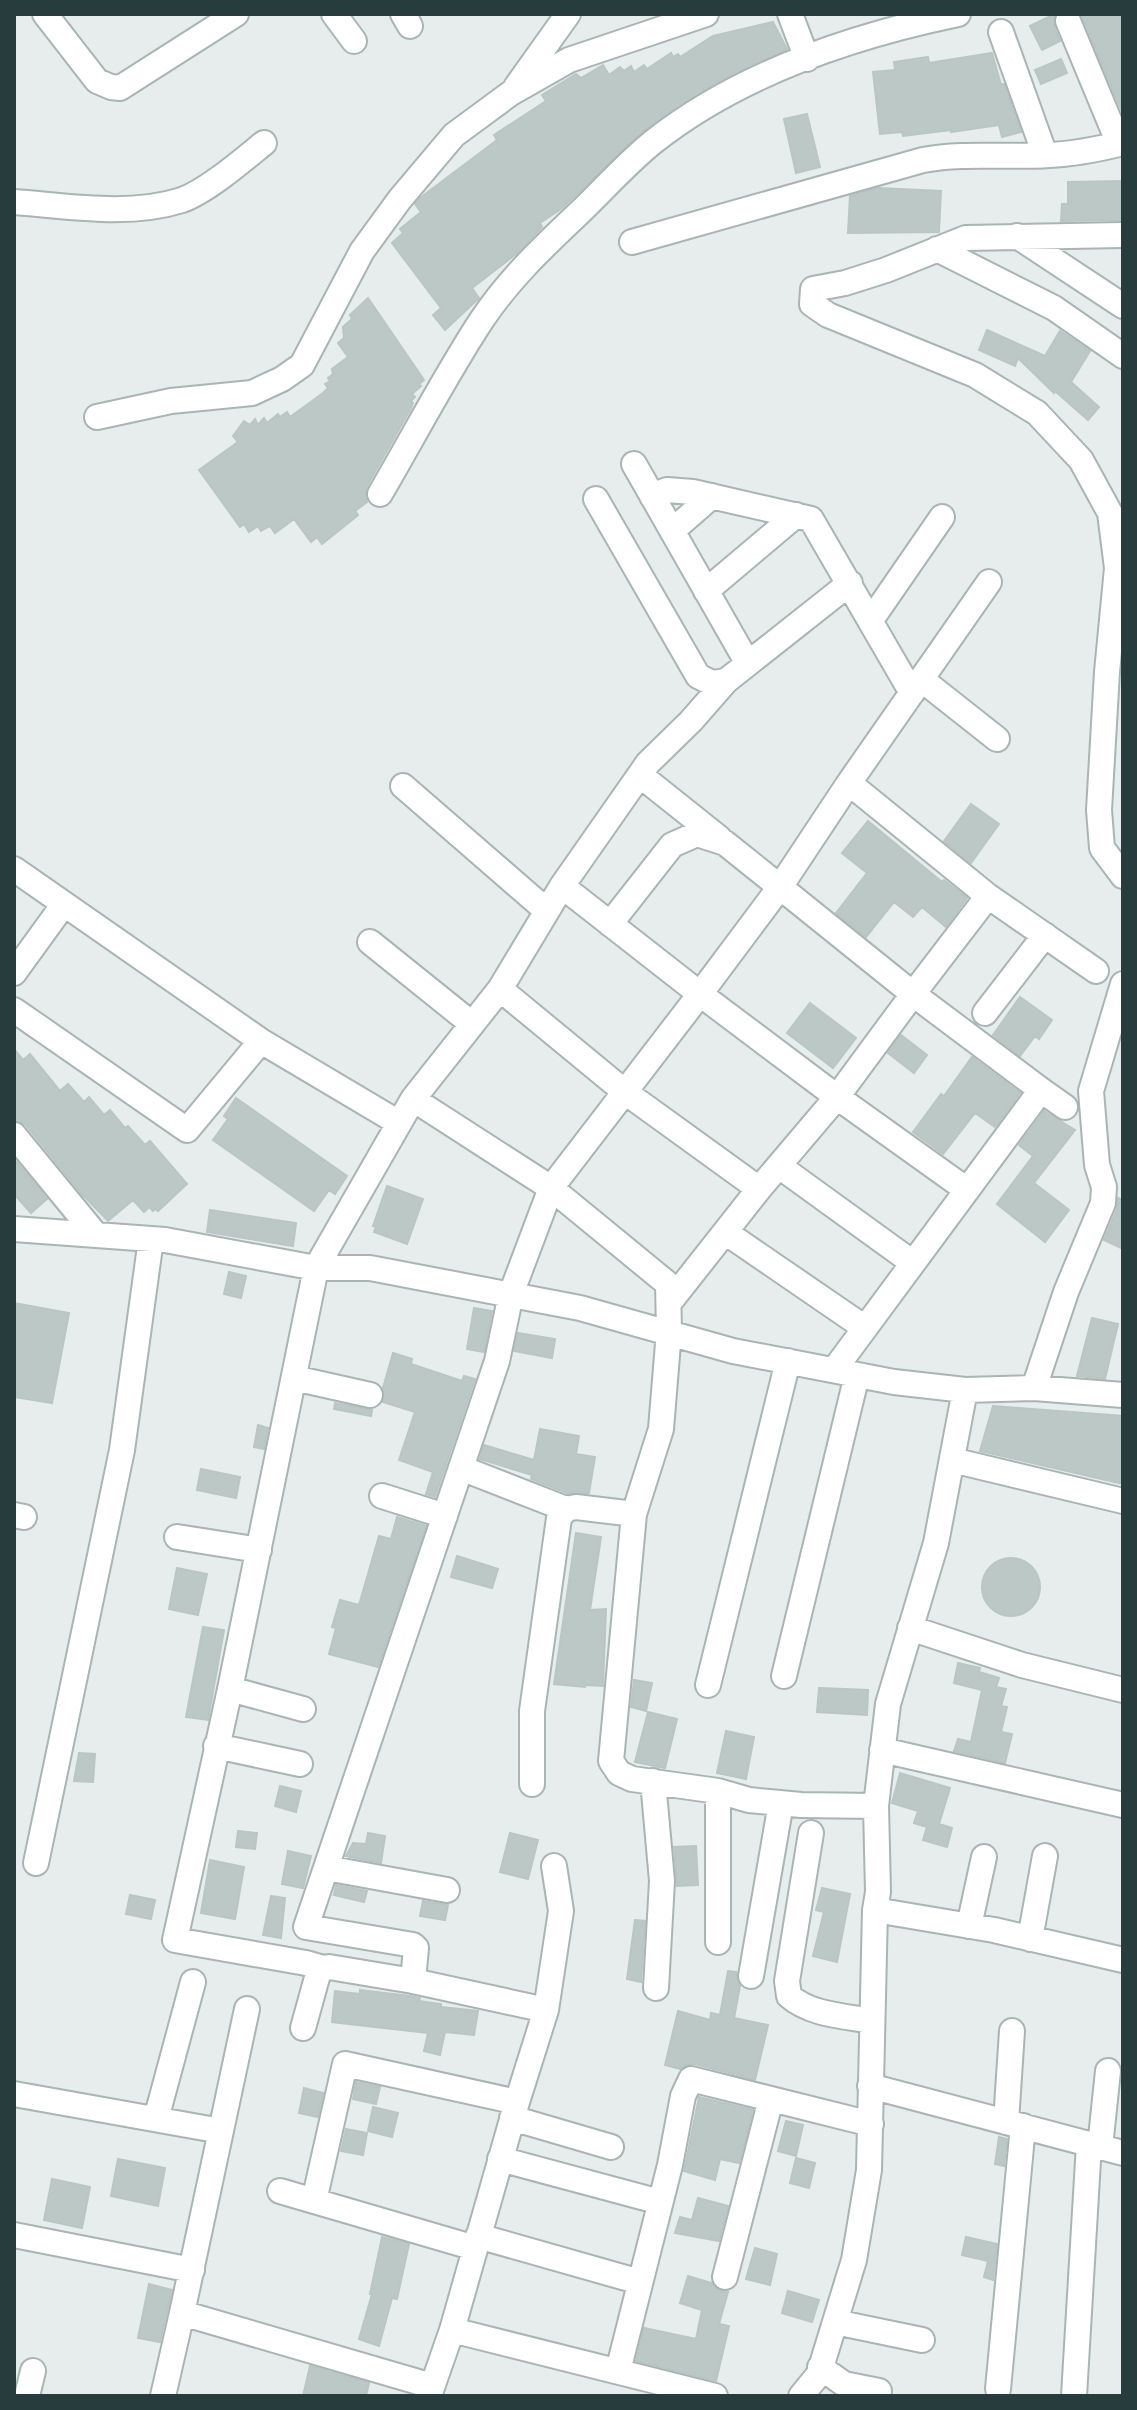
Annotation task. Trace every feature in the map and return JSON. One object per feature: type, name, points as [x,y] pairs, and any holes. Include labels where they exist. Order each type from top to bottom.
[{"type":"street","points":[[45,14],[97,81],[120,88],[236,14]]},
{"type":"street","points":[[334,14],[354,41]]},
{"type":"street","points":[[511,93],[568,14]]},
{"type":"street","points":[[97,417],[171,401],[252,393],[282,379],[302,365],[362,251],[400,199],[454,135],[511,93],[569,60],[667,22],[706,14]]},
{"type":"street","points":[[790,14],[807,59]]},
{"type":"street","points":[[380,494],[481,320],[545,245],[653,142],[700,110],[767,72],[916,23],[958,14]]},
{"type":"street","points":[[632,242],[923,160],[950,155],[1045,155],[1097,150],[1121,143],[1068,21]]},
{"type":"street","points":[[1001,32],[1045,155]]},
{"type":"street","points":[[14,202],[147,208],[185,199],[264,143]]},
{"type":"street","points":[[1017,236],[1123,306]]},
{"type":"street","points":[[1121,237],[966,238],[859,278],[813,289],[812,304],[828,315],[975,375],[1037,413],[1081,460],[1110,513],[1117,568],[1099,810],[1102,848],[1123,876]]},
{"type":"street","points":[[937,249],[1054,308],[1123,356]]},
{"type":"street","points":[[634,464],[747,662]]},
{"type":"street","points":[[652,496],[667,490],[712,496],[811,519],[871,620],[916,686],[997,739]]},
{"type":"street","points":[[672,531],[712,496]]},
{"type":"street","points":[[596,499],[698,676],[712,683],[726,681]]},
{"type":"street","points":[[706,591],[796,515]]},
{"type":"street","points":[[871,620],[942,517]]},
{"type":"street","points":[[413,1981],[417,1956],[413,1945],[306,1927],[497,1361],[511,1294],[551,1188],[780,887],[989,582]]},
{"type":"street","points":[[546,2010],[413,1981],[337,1967],[323,1968],[175,1940],[316,1268],[413,1099],[500,989],[562,886],[640,775],[726,681],[850,583]]},
{"type":"street","points":[[640,775],[913,994],[1065,1107]]},
{"type":"street","points":[[849,783],[988,896],[1096,971]]},
{"type":"street","points":[[403,786],[547,911]]},
{"type":"street","points":[[610,924],[672,845],[697,834],[725,843]]},
{"type":"street","points":[[14,869],[261,1041],[399,1123]]},
{"type":"street","points":[[562,886],[837,1097],[967,1190]]},
{"type":"street","points":[[669,1303],[837,1097],[988,896]]},
{"type":"street","points":[[14,973],[64,904]]},
{"type":"street","points":[[985,1013],[1045,935]]},
{"type":"street","points":[[370,942],[472,1024]]},
{"type":"street","points":[[1034,1388],[1066,1292],[1103,1203],[1104,1187],[1097,1165],[1091,1091],[1123,984]]},
{"type":"street","points":[[500,989],[625,1092],[759,1189]]},
{"type":"street","points":[[14,1010],[187,1130],[261,1041]]},
{"type":"street","points":[[784,1676],[846,1372],[865,1328],[1041,1090]]},
{"type":"street","points":[[413,1099],[551,1188],[668,1284],[669,1331],[661,1429],[634,1514],[611,1761],[619,1773],[632,1779],[718,1791],[749,1800],[876,1806]]},
{"type":"street","points":[[14,1135],[96,1235]]},
{"type":"street","points":[[779,1166],[913,1263]]},
{"type":"street","points":[[14,1229],[151,1239],[316,1268],[370,1268],[580,1308],[733,1351],[894,1382],[965,1390],[1034,1388],[1123,1395]]},
{"type":"street","points":[[725,1232],[865,1328]]},
{"type":"street","points":[[36,1863],[122,1450],[151,1239]]},
{"type":"street","points":[[708,1685],[788,1361]]},
{"type":"street","points":[[294,1378],[370,1395]]},
{"type":"street","points":[[801,2396],[819,2374],[854,2260],[869,2170],[875,1910],[878,1892],[876,1806],[882,1750],[888,1704],[936,1543],[965,1390]]},
{"type":"street","points":[[952,1460],[1123,1501]]},
{"type":"street","points":[[461,1468],[566,1509],[576,1507],[634,1514]]},
{"type":"street","points":[[382,1496],[445,1516]]},
{"type":"street","points":[[532,1784],[532,1711],[538,1655],[559,1518],[566,1509]]},
{"type":"street","points":[[177,1537],[259,1550]]},
{"type":"street","points":[[910,1628],[1022,1665],[1123,1690]]},
{"type":"street","points":[[230,1689],[303,1709]]},
{"type":"street","points":[[216,1746],[300,1764]]},
{"type":"street","points":[[882,1750],[1123,1805]]},
{"type":"street","points":[[653,1781],[662,1881],[656,1988]]},
{"type":"street","points":[[718,1791],[718,1942]]},
{"type":"street","points":[[751,1976],[781,1803]]},
{"type":"street","points":[[811,1833],[787,1981],[789,1996],[811,2009],[872,2021]]},
{"type":"street","points":[[1030,1939],[1045,1856]]},
{"type":"street","points":[[969,1926],[984,1857]]},
{"type":"street","points":[[182,2313],[430,2391],[452,2330],[514,2110],[546,2010],[561,1911],[554,1866]]},
{"type":"street","points":[[326,1868],[447,1890]]},
{"type":"street","points":[[875,1910],[969,1926],[1123,1960]]},
{"type":"street","points":[[303,2028],[314,1987],[323,1968]]},
{"type":"street","points":[[156,2119],[193,1982]]},
{"type":"street","points":[[163,2396],[247,2009]]},
{"type":"street","points":[[998,2389],[1014,2124],[1012,2031]]},
{"type":"street","points":[[314,2201],[345,2064],[514,2110],[611,2147]]},
{"type":"street","points":[[1074,2396],[1104,2148],[1108,2071]]},
{"type":"street","points":[[618,2371],[683,2096],[691,2079],[871,2124]]},
{"type":"street","points":[[870,2086],[1104,2148]]},
{"type":"street","points":[[14,2094],[221,2131]]},
{"type":"street","points":[[725,2277],[771,2099]]},
{"type":"street","points":[[500,2159],[660,2202]]},
{"type":"street","points":[[280,2191],[640,2282]]},
{"type":"street","points":[[14,2235],[192,2270]]},
{"type":"street","points":[[835,2322],[922,2340]]},
{"type":"street","points":[[452,2330],[715,2396]]},
{"type":"street","points":[[820,2367],[844,2384],[879,2391]]},
{"type":"street","points":[[27,2396],[33,2371]]},
{"type":"building","points":[[1055,14],[1054,26],[1060,41],[1042,50],[1030,26]]},
{"type":"building","points":[[1081,14],[1123,14],[1123,113],[1117,100]]},
{"type":"building","points":[[773,22],[787,49],[714,84],[643,131],[561,209],[540,223],[542,227],[516,254],[472,288],[479,298],[445,330],[433,315],[441,308],[392,243],[403,233],[400,229],[421,212],[415,204],[420,198],[497,140],[494,135],[546,101],[542,95],[576,74],[581,78],[603,65],[609,75],[620,67],[624,71],[631,66],[634,72],[644,65],[647,69],[671,53],[673,57],[678,54],[680,57],[713,36]]},
{"type":"building","points":[[992,53],[1001,85],[1004,84],[1021,132],[1002,137],[999,125],[903,136],[902,132],[880,134],[873,72],[895,70],[894,62],[928,57],[929,63]]},
{"type":"building","points":[[1061,59],[1067,73],[1041,84],[1035,70]]},
{"type":"building","points":[[807,114],[820,167],[796,173],[784,119]]},
{"type":"building","points":[[1123,181],[1123,220],[1061,221],[1062,204],[1068,204],[1068,182]]},
{"type":"building","points":[[878,188],[941,191],[939,232],[848,233],[850,196]]},
{"type":"building","points":[[368,298],[424,380],[412,394],[415,397],[411,408],[367,486],[367,502],[355,511],[358,515],[322,544],[317,537],[311,542],[294,519],[275,533],[270,526],[261,531],[258,526],[249,532],[244,524],[240,527],[199,470],[238,442],[233,436],[244,421],[250,425],[255,419],[258,425],[264,418],[267,423],[278,414],[280,417],[287,412],[290,417],[328,388],[325,384],[330,381],[328,378],[333,374],[332,369],[348,357],[338,343],[344,338],[343,327],[352,319],[350,315]]},
{"type":"building","points":[[987,330],[1045,356],[1060,331],[1090,351],[1071,382],[1099,407],[1088,420],[1018,358],[1015,366],[979,350]]},
{"type":"building","points":[[971,804],[999,824],[971,863],[944,841]]},
{"type":"building","points":[[868,821],[942,882],[944,880],[967,898],[946,927],[922,907],[913,917],[894,902],[866,937],[836,913],[867,873],[842,853]]},
{"type":"building","points":[[1020,997],[1052,1020],[1039,1039],[1035,1036],[1020,1056],[993,1035]]},
{"type":"building","points":[[810,1003],[856,1038],[833,1068],[787,1033]]},
{"type":"building","points":[[901,1035],[927,1055],[914,1073],[888,1053]]},
{"type":"building","points":[[14,1049],[23,1060],[30,1054],[60,1091],[68,1084],[84,1102],[89,1097],[104,1115],[110,1110],[145,1145],[150,1141],[187,1184],[158,1211],[149,1207],[144,1212],[133,1200],[108,1221],[26,1125],[14,1120]]},
{"type":"building","points":[[972,1057],[1020,1093],[995,1127],[975,1113],[943,1154],[913,1132]]},
{"type":"building","points":[[236,1098],[347,1176],[335,1194],[329,1190],[314,1211],[213,1140],[228,1119],[224,1116]]},
{"type":"building","points":[[1044,1111],[1075,1130],[1034,1183],[1069,1210],[1045,1242],[997,1204],[1033,1156],[1019,1145]]},
{"type":"building","points":[[14,1159],[47,1199],[31,1213],[14,1194]]},
{"type":"building","points":[[387,1186],[423,1199],[407,1244],[374,1232],[376,1227],[373,1226]]},
{"type":"building","points":[[1118,1198],[1123,1200],[1123,1249],[1104,1240],[1117,1209]]},
{"type":"building","points":[[210,1210],[296,1223],[293,1246],[207,1232]]},
{"type":"building","points":[[229,1272],[246,1276],[241,1298],[224,1294]]},
{"type":"building","points":[[14,1303],[69,1313],[52,1403],[14,1397]]},
{"type":"building","points":[[474,1308],[492,1311],[484,1352],[467,1349]]},
{"type":"building","points":[[1092,1318],[1118,1324],[1105,1379],[1077,1376]]},
{"type":"building","points":[[518,1333],[555,1339],[552,1358],[514,1351]]},
{"type":"building","points":[[393,1353],[412,1359],[411,1364],[462,1381],[464,1376],[475,1379],[435,1497],[426,1494],[433,1472],[399,1460],[415,1412],[383,1402],[383,1388]]},
{"type":"building","points":[[335,1403],[372,1410],[371,1416],[334,1409]]},
{"type":"building","points":[[993,1406],[1123,1416],[1123,1484],[980,1451]]},
{"type":"building","points":[[258,1425],[268,1428],[264,1449],[254,1447]]},
{"type":"building","points":[[540,1429],[579,1436],[576,1454],[595,1457],[589,1493],[567,1493],[531,1479],[532,1475],[480,1459],[484,1445],[534,1460]]},
{"type":"building","points":[[201,1469],[240,1477],[236,1498],[197,1490]]},
{"type":"building","points":[[397,1517],[426,1526],[378,1667],[329,1654],[336,1628],[332,1627],[340,1600],[359,1605],[379,1536],[391,1539]]},
{"type":"building","points":[[576,1533],[601,1537],[590,1610],[606,1609],[603,1686],[554,1684]]},
{"type":"building","points":[[457,1556],[498,1569],[492,1588],[451,1577]]},
{"type":"building","points":[[1011,1558],[1032,1566],[1040,1587],[1032,1608],[1011,1616],[990,1608],[982,1587],[990,1566]]},
{"type":"building","points":[[177,1568],[207,1574],[198,1615],[169,1609]]},
{"type":"building","points":[[203,1627],[224,1630],[208,1720],[186,1717]]},
{"type":"building","points":[[958,1663],[980,1668],[979,1672],[999,1678],[996,1687],[1006,1689],[1001,1706],[1007,1707],[1001,1732],[1012,1734],[1005,1763],[954,1751],[958,1739],[971,1742],[982,1690],[954,1683]]},
{"type":"building","points":[[634,1680],[652,1683],[646,1711],[631,1707]]},
{"type":"building","points":[[819,1688],[868,1690],[867,1715],[817,1712]]},
{"type":"building","points":[[648,1712],[677,1719],[665,1768],[635,1762]]},
{"type":"building","points":[[726,1731],[754,1737],[746,1779],[717,1773]]},
{"type":"building","points":[[79,1753],[95,1754],[93,1782],[74,1781]]},
{"type":"building","points":[[900,1773],[950,1788],[939,1824],[952,1828],[947,1847],[923,1840],[927,1827],[914,1823],[918,1811],[892,1803]]},
{"type":"building","points":[[280,1786],[301,1791],[296,1812],[275,1806]]},
{"type":"building","points":[[238,1831],[257,1833],[255,1849],[236,1847]]},
{"type":"building","points":[[368,1833],[385,1836],[381,1863],[346,1856],[353,1843],[366,1844]]},
{"type":"building","points":[[510,1833],[538,1840],[528,1879],[500,1872]]},
{"type":"building","points":[[696,1846],[698,1885],[677,1886],[674,1847]]},
{"type":"building","points":[[288,1851],[311,1856],[303,1888],[282,1884]]},
{"type":"building","points":[[210,1860],[244,1867],[235,1919],[201,1913]]},
{"type":"building","points":[[336,1885],[367,1891],[364,1902],[334,1895]]},
{"type":"building","points":[[822,1888],[850,1894],[837,1962],[813,1956],[824,1912],[816,1910]]},
{"type":"building","points":[[130,1895],[155,1900],[151,1919],[126,1914]]},
{"type":"building","points":[[271,1896],[285,1898],[281,1938],[263,1935]]},
{"type":"building","points":[[423,1901],[448,1905],[445,1920],[420,1916]]},
{"type":"building","points":[[635,1920],[645,1921],[641,1982],[627,1979]]},
{"type":"building","points":[[728,1971],[736,1972],[740,1986],[734,2018],[768,2025],[755,2080],[695,2064],[680,2069],[665,2065],[678,2011],[710,2020],[711,2013],[720,2015]]},
{"type":"building","points":[[360,1990],[410,1996],[420,1998],[419,2001],[441,2004],[441,2007],[478,2011],[474,2035],[445,2032],[440,2055],[424,2051],[428,2033],[332,2022],[335,1991],[360,1994]]},
{"type":"building","points":[[356,2082],[380,2087],[376,2104],[353,2099]]},
{"type":"building","points":[[304,2088],[323,2093],[318,2117],[299,2113]]},
{"type":"building","points":[[699,2097],[753,2110],[739,2163],[720,2159],[715,2180],[684,2171]]},
{"type":"building","points":[[373,2107],[398,2113],[392,2137],[368,2131]]},
{"type":"building","points":[[786,2121],[803,2125],[796,2156],[778,2151]]},
{"type":"building","points":[[346,2129],[367,2133],[363,2155],[341,2151]]},
{"type":"building","points":[[999,2137],[1007,2139],[1004,2166],[995,2164]]},
{"type":"building","points":[[796,2158],[815,2163],[809,2188],[790,2183]]},
{"type":"building","points":[[118,2159],[165,2168],[158,2206],[111,2196]]},
{"type":"building","points":[[52,2179],[90,2187],[82,2228],[44,2220]]},
{"type":"building","points":[[698,2198],[728,2206],[719,2241],[675,2233],[680,2217],[692,2220]]},
{"type":"building","points":[[382,2237],[409,2244],[397,2299],[392,2298],[379,2346],[359,2339],[372,2294]]},
{"type":"building","points":[[966,2237],[997,2244],[993,2280],[984,2277],[988,2261],[962,2255]]},
{"type":"building","points":[[755,2248],[777,2254],[770,2285],[746,2279]]},
{"type":"building","points":[[688,2276],[728,2292],[719,2324],[729,2326],[716,2381],[636,2361],[644,2328],[696,2339],[702,2310],[680,2303]]},
{"type":"building","points":[[149,2284],[172,2290],[160,2342],[138,2338]]},
{"type":"building","points":[[788,2291],[819,2300],[812,2322],[782,2313]]},
{"type":"building","points":[[310,2366],[369,2383],[366,2396],[303,2396]]}]
